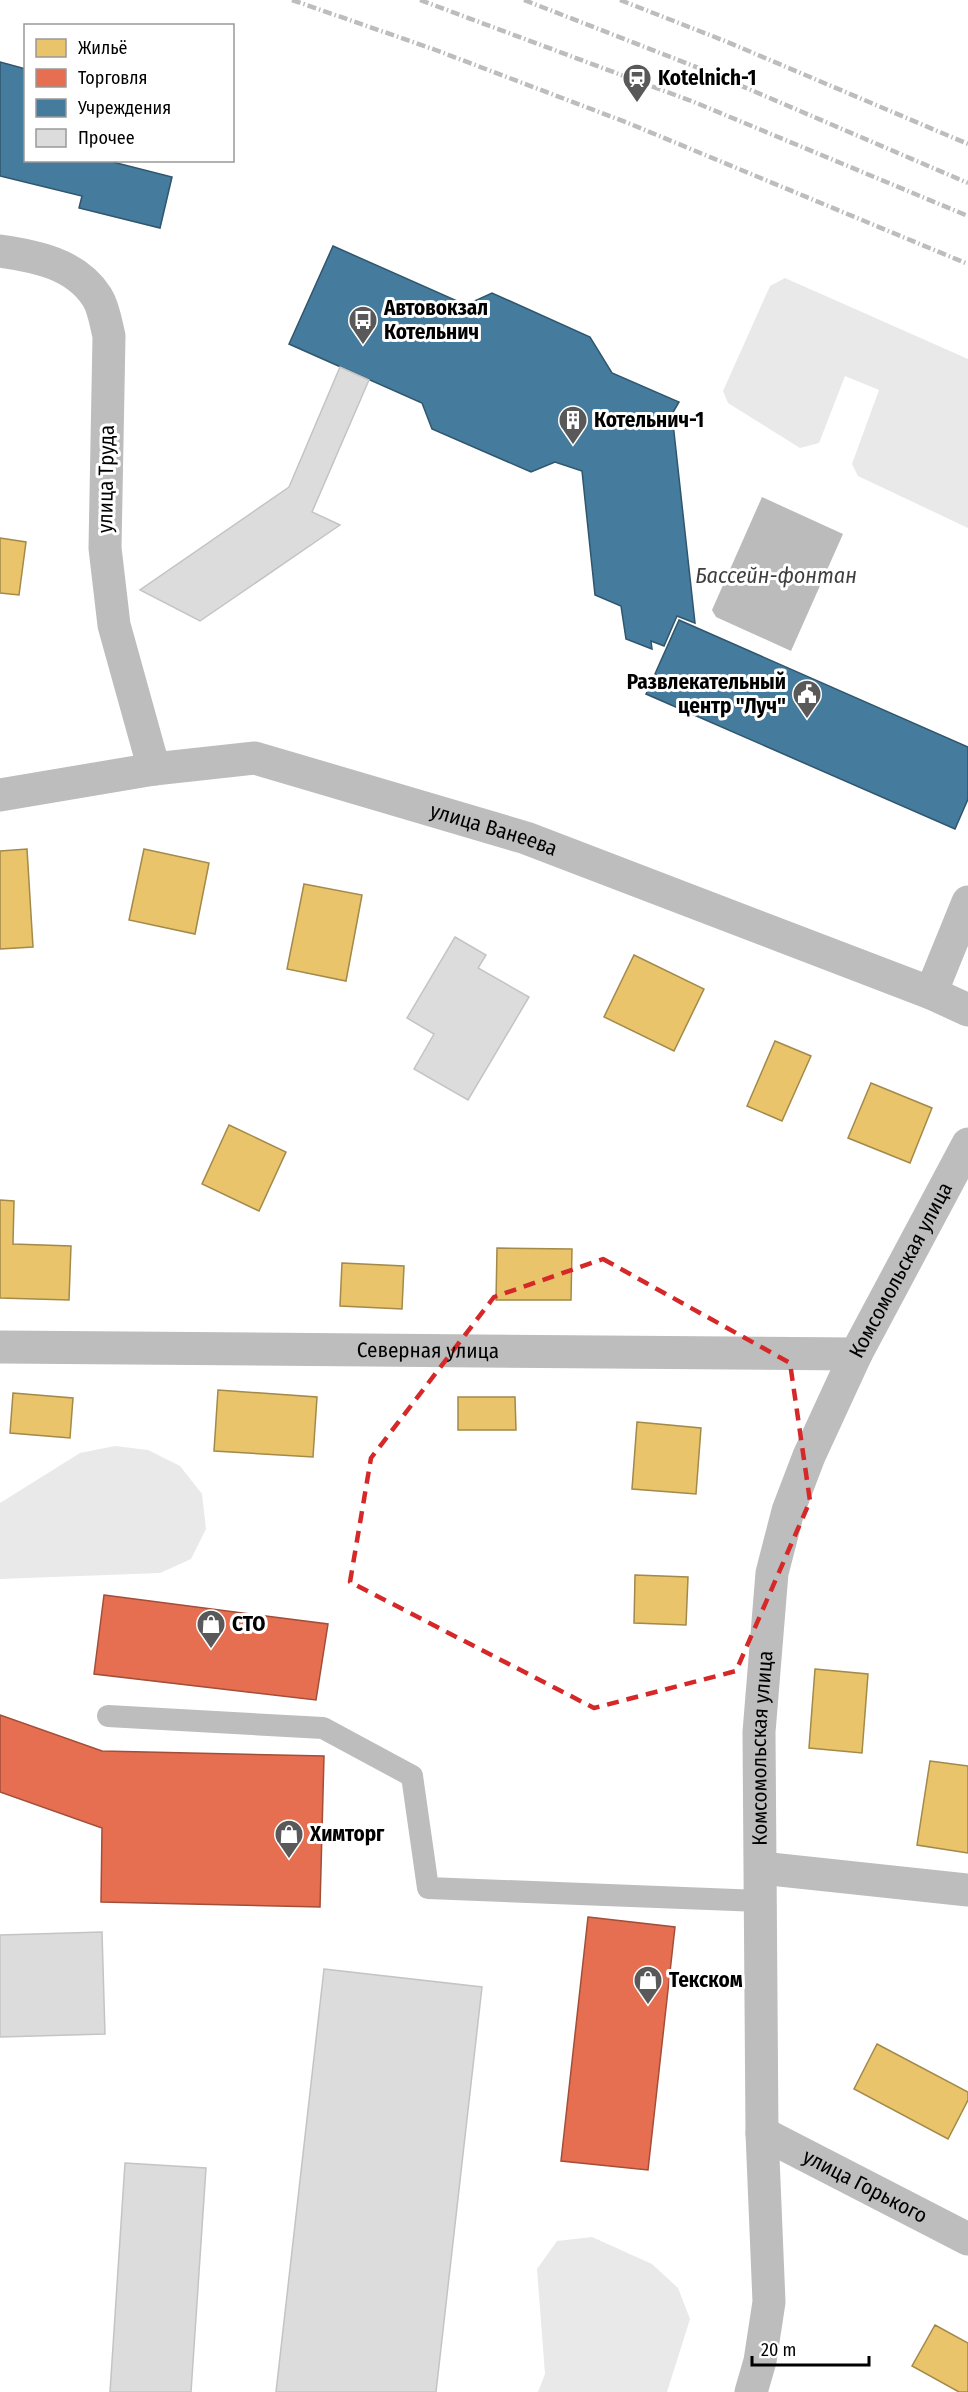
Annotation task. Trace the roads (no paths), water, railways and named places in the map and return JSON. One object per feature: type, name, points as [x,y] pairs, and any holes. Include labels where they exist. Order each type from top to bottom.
[{"type":"street","name":"улица Труда","points":[[0,251],[27,254],[69,270],[86,283],[98,298],[105,318],[109,336],[105,548],[114,625],[154,769]]},
{"type":"street","name":"улица Ванеева","points":[[0,795],[154,769],[255,758],[526,838],[931,993],[968,1010]]},
{"type":"street","points":[[931,993],[968,902]]},
{"type":"street","name":"Комсомольская улица","points":[[751,2392],[760,2361],[769,2302],[762,2133],[759,1732],[772,1573],[788,1511],[809,1456],[856,1354],[968,1144]]},
{"type":"street","name":"Северная улица","points":[[0,1347],[856,1354]]},
{"type":"street","points":[[761,1868],[968,1890]]},
{"type":"street","name":"улица Горького","points":[[762,2133],[968,2239]]},
{"type":"lane","points":[[108,1716],[323,1728],[412,1776],[428,1888],[760,1901]]},
{"type":"water","name":"Бассейн-фонтан","points":[[762,497],[843,534],[791,651],[716,617],[712,610]]},
{"type":"railway","points":[[292,0],[433,49],[628,123],[968,264]]},
{"type":"railway","points":[[420,0],[694,102],[968,216]]},
{"type":"railway","points":[[524,0],[709,72],[968,183]]},
{"type":"railway","points":[[620,0],[725,41],[968,144]]},
{"type":"place","name":"Kotelnich-1","points":[[637,104]]},
{"type":"place","name":"Автовокзал Котельнич","points":[[363,346]]},
{"type":"place","name":"Котельнич-1","points":[[573,446]]},
{"type":"place","name":"Развлекательный центр \"Луч\"","points":[[807,720]]},
{"type":"place","name":"СТО","points":[[211,1650]]},
{"type":"place","name":"Химторг","points":[[289,1860]]},
{"type":"place","name":"Текском","points":[[648,2006]]}]
